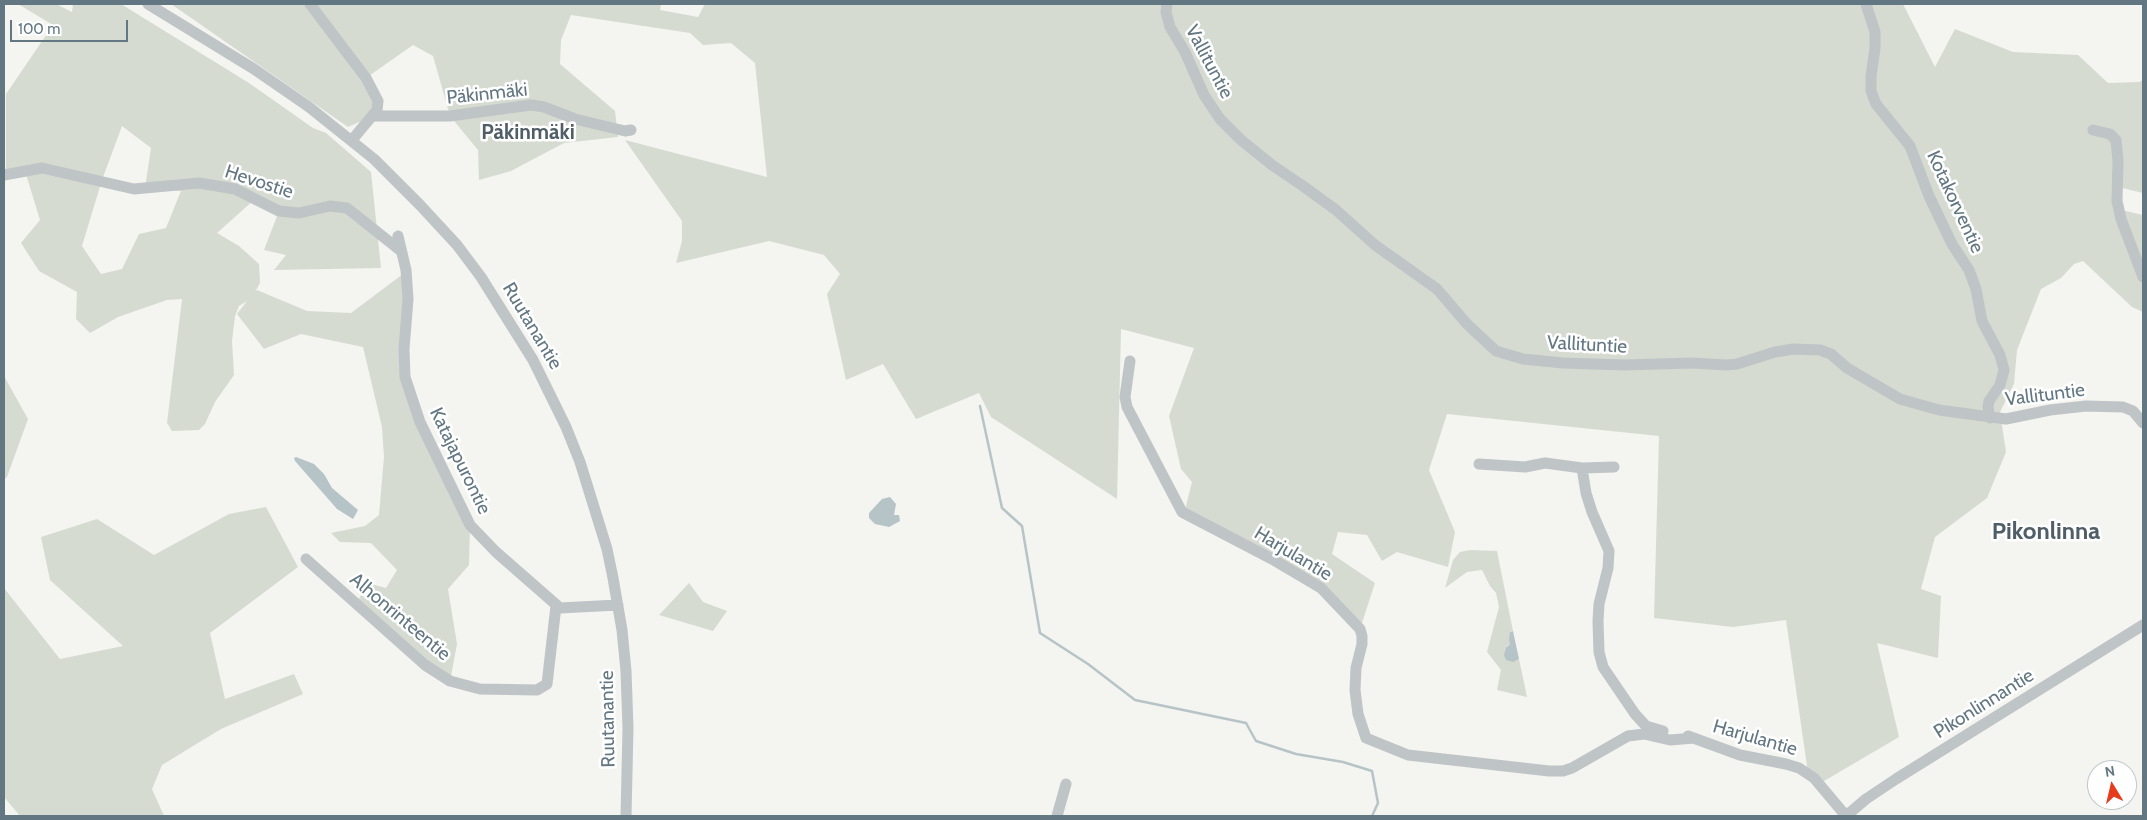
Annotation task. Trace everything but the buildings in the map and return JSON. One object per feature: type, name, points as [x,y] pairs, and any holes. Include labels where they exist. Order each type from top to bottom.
[{"type":"street","name":"Ruutanantie","points":[[148,4],[254,69],[308,107],[352,140],[394,178],[457,246],[482,277],[533,360],[566,427],[580,462],[607,549],[618,605],[626,671],[628,728],[626,816]]},
{"type":"street","points":[[310,4],[366,78],[378,101],[377,110],[373,116],[352,140]]},
{"type":"street","name":"Vallituntie","points":[[1167,4],[1166,12],[1170,27],[1185,52],[1204,95],[1220,119],[1247,146],[1329,205],[1374,245],[1437,289],[1467,324],[1496,351],[1531,360],[1625,366],[1692,363],[1726,365],[1775,352],[1820,350],[1831,354],[1847,368],[1900,399],[1939,410],[2006,419],[2050,410],[2086,406],[2123,408],[2133,411],[2143,423]]},
{"type":"street","name":"Kotakorventie","points":[[1866,4],[1874,32],[1875,48],[1871,91],[1876,104],[1910,146],[1929,196],[1952,244],[1969,270],[1976,289],[1982,321],[2000,355],[2004,370],[2000,385],[1988,407],[1990,418]]},
{"type":"street","name":"Päkinmäki","points":[[373,116],[450,116],[531,105],[544,107],[575,120],[625,131],[631,130]]},
{"type":"street","points":[[2093,130],[2110,134],[2116,140],[2118,162],[2117,201],[2121,219],[2143,277]]},
{"type":"street","name":"Hevostie","points":[[4,175],[42,168],[134,189],[199,183],[235,189],[279,210],[299,213],[330,206],[347,208],[401,251]]},
{"type":"street","name":"Katajapurontie","points":[[398,236],[406,270],[408,299],[404,349],[405,377],[420,422],[470,525],[496,552],[556,606]]},
{"type":"street","name":"Harjulantie","points":[[1130,361],[1126,389],[1127,407],[1182,512],[1272,559],[1321,588],[1360,629],[1362,644],[1356,668],[1355,690],[1358,714],[1366,738],[1408,755],[1549,772],[1572,768],[1628,736],[1644,734],[1670,740],[1694,738]]},
{"type":"street","points":[[1479,464],[1525,467],[1545,463],[1582,468],[1614,467]]},
{"type":"street","name":"Harjulantie","points":[[1582,468],[1586,493],[1592,512],[1609,551],[1608,568],[1599,604],[1599,652],[1603,667],[1615,687],[1646,726],[1657,731],[1694,738],[1719,749],[1799,768],[1814,778],[1846,816]]},
{"type":"street","name":"Alhonrinteentie","points":[[306,559],[425,665],[450,681],[480,689],[537,690],[547,684],[556,606]]},
{"type":"street","points":[[556,606],[560,608],[618,605]]},
{"type":"street","name":"Pikonlinnantie","points":[[1846,816],[1866,799],[1896,779],[2143,626]]},
{"type":"street","points":[[1057,816],[1066,784]]},
{"type":"shaded area","points":[[18,4],[56,4],[72,12],[73,4],[121,4],[249,83],[313,128],[326,133],[371,172],[381,268],[274,270],[286,255],[264,250],[279,211],[255,199],[217,233],[239,246],[259,264],[260,283],[255,292],[257,290],[307,311],[351,313],[403,274],[405,377],[470,525],[469,565],[448,589],[457,644],[450,681],[358,601],[367,583],[386,588],[397,570],[371,543],[340,542],[331,533],[365,526],[379,515],[384,457],[382,427],[363,347],[301,334],[264,349],[237,314],[247,301],[239,306],[235,316],[232,341],[234,375],[215,402],[205,424],[199,430],[172,431],[167,423],[182,299],[167,300],[118,317],[90,333],[76,319],[77,292],[39,271],[21,243],[40,220],[25,171],[6,174],[6,94],[53,25]],"holes":[[[122,126],[151,148],[145,188],[181,191],[166,228],[139,234],[122,269],[101,274],[82,246],[102,180]]]},
{"type":"shaded area","points":[[171,4],[661,4],[660,10],[698,17],[705,4],[1903,4],[1935,67],[1955,29],[2013,52],[2078,55],[2108,83],[2139,82],[2143,80],[2143,193],[2118,187],[2117,209],[2143,215],[2143,312],[2132,307],[2083,261],[2074,264],[2061,278],[2041,289],[2017,350],[2014,384],[2000,412],[2006,452],[1987,498],[1935,537],[1921,589],[1941,596],[1938,658],[1877,643],[1899,737],[1819,784],[1808,773],[1786,620],[1733,627],[1654,618],[1659,436],[1447,414],[1429,470],[1455,532],[1448,567],[1397,552],[1382,561],[1367,535],[1338,532],[1332,554],[1375,583],[1360,629],[1327,594],[1184,514],[1192,482],[1181,469],[1169,416],[1194,348],[1121,329],[1117,499],[991,417],[979,393],[916,419],[883,364],[846,380],[827,294],[840,274],[824,255],[769,241],[676,263],[682,241],[682,221],[625,140],[767,177],[755,63],[731,43],[703,45],[690,33],[571,15],[561,40],[560,64],[615,111],[618,137],[564,143],[511,171],[479,180],[478,150],[450,116],[433,56],[413,45],[366,78],[378,101],[373,116],[348,127]]},
{"type":"shaded area","points":[[4,376],[28,419],[7,477],[4,479]]},
{"type":"shaded area","points":[[296,457],[314,464],[324,474],[332,488],[358,510],[353,519],[337,509],[295,461],[294,458]]},
{"type":"shaded area","points":[[890,497],[896,504],[894,515],[899,515],[900,521],[889,527],[875,524],[869,518],[869,513],[882,499]]},
{"type":"shaded area","points":[[266,507],[298,567],[210,633],[225,699],[294,674],[303,694],[221,729],[162,765],[152,789],[164,816],[20,816],[4,797],[4,588],[60,659],[123,646],[50,580],[41,537],[97,519],[154,555],[229,514]]},
{"type":"shaded area","points":[[1470,550],[1497,551],[1513,631],[1511,631],[1510,644],[1507,646],[1519,659],[1527,697],[1497,690],[1501,670],[1487,652],[1499,607],[1496,593],[1482,570],[1467,572],[1445,588],[1453,560],[1460,552]]},
{"type":"shaded area","points":[[689,583],[703,602],[727,611],[713,631],[659,615]]},
{"type":"shaded area","points":[[1513,631],[1519,659],[1513,662],[1506,660],[1504,655],[1506,648],[1510,644],[1510,632]]},
{"type":"waterway","points":[[980,406],[1002,508],[1022,526],[1040,633],[1088,664],[1135,700],[1246,723],[1256,741],[1296,754],[1343,762],[1372,771],[1378,803],[1372,816]]},
{"type":"district","name":"Päkinmäki","points":[[528,133]]},
{"type":"district","name":"Pikonlinna","points":[[2046,532]]}]
